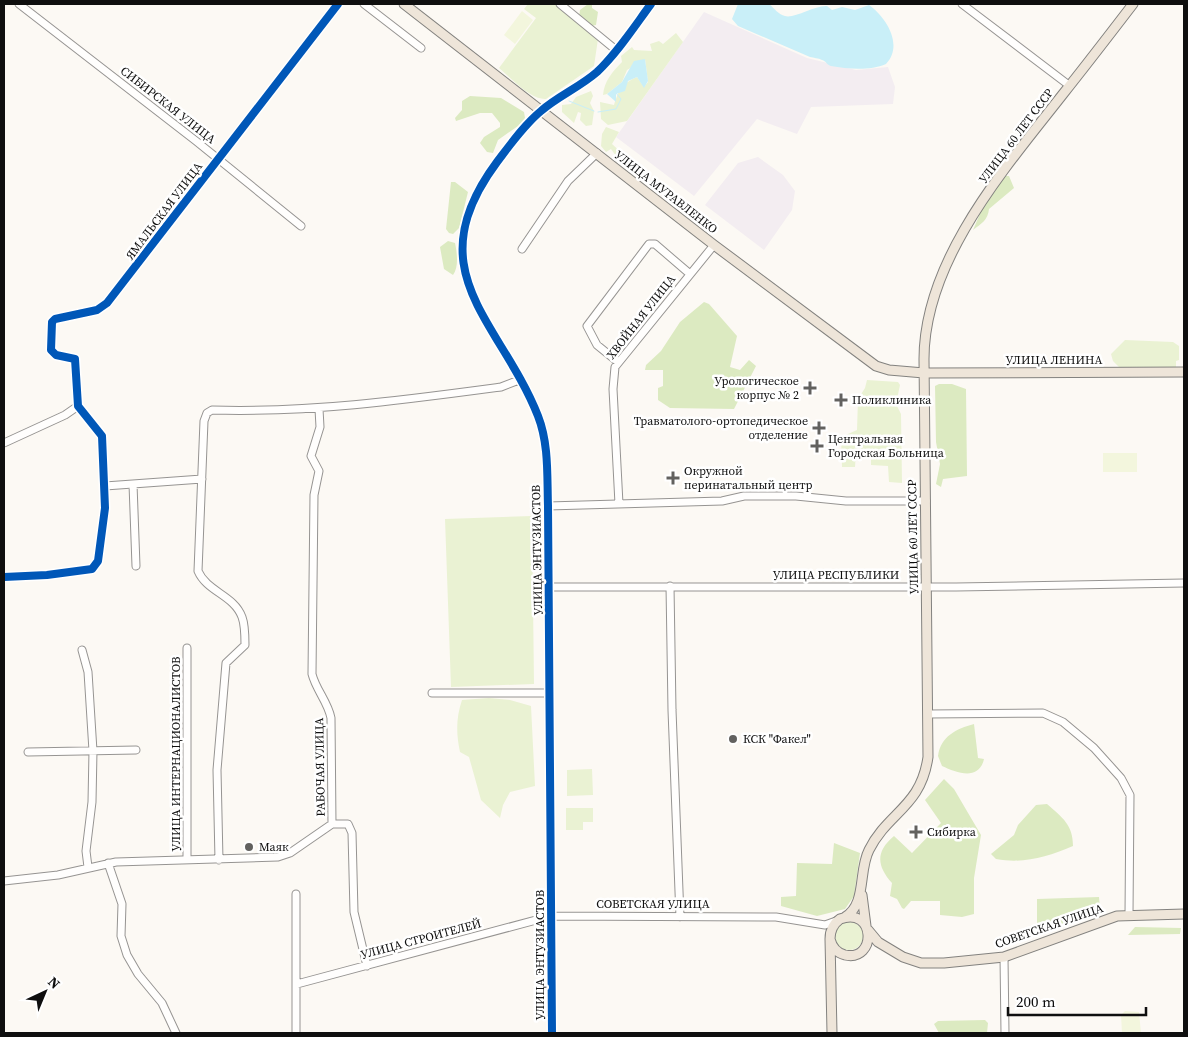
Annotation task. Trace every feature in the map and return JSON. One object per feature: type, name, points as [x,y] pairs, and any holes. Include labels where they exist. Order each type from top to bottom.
[{"type":"main road","name":"УЛИЦА МУРАВЛЕНКО","points":[[404,4],[714,245],[870,363],[889,370],[924,373]]},
{"type":"main road","name":"УЛИЦА 60 ЛЕТ СССР","points":[[841,919],[855,907],[864,861],[873,843],[920,788],[928,757],[924,346],[928,321],[939,284],[959,241],[993,186],[1134,4]]},
{"type":"main road","name":"УЛИЦА ЛЕНИНА","points":[[924,373],[1184,372]]},
{"type":"main road","points":[[830,939],[836,950],[843,954],[855,954],[868,943],[862,877]]},
{"type":"main road","name":"СОВЕТСКАЯ УЛИЦА","points":[[895,953],[907,959],[928,963],[1004,957],[1097,922],[1129,914],[1184,914]]},
{"type":"main road","points":[[832,1033],[831,929],[841,919],[857,918],[878,942],[895,953]]},
{"type":"main road","points":[[831,970],[840,960],[874,948],[895,953]]},
{"type":"street","name":"СИБИРСКАЯ УЛИЦА","points":[[19,4],[218,158],[301,226]]},
{"type":"street","name":"ЯМАЛЬСКАЯ УЛИЦА","points":[[78,406],[76,362],[71,357],[53,353],[51,347],[52,322],[55,319],[97,310],[104,306],[338,4]]},
{"type":"street","points":[[364,4],[421,48]]},
{"type":"street","points":[[560,4],[616,50]]},
{"type":"street","name":"УЛИЦА ЭНТУЗИАСТОВ","points":[[552,1033],[548,506],[544,435],[538,417],[519,380],[473,299],[464,270],[464,244],[471,208],[484,183],[510,146],[541,110],[588,79],[616,50],[651,4]]},
{"type":"street","points":[[962,4],[1070,86]]},
{"type":"street","points":[[522,249],[568,181],[597,153]]},
{"type":"street","points":[[618,362],[596,345],[587,326],[649,244],[655,244],[690,274]]},
{"type":"street","name":"ХВОЙНАЯ УЛИЦА","points":[[619,504],[613,378],[618,362],[714,245]]},
{"type":"street","points":[[219,860],[217,770],[226,663],[245,645],[244,626],[240,612],[204,582],[198,571],[205,417],[212,410],[266,412],[319,409],[500,387],[519,380]]},
{"type":"street","points":[[4,443],[66,415],[78,406],[102,436],[105,486],[98,561],[95,568],[47,575],[4,576]]},
{"type":"street","name":"РАБОЧАЯ УЛИЦА","points":[[4,881],[58,875],[108,863],[284,856],[332,824],[331,718],[329,709],[316,688],[312,674],[314,504],[319,472],[311,456],[320,427],[319,409]]},
{"type":"street","points":[[105,486],[202,479]]},
{"type":"street","points":[[133,484],[136,566]]},
{"type":"street","points":[[548,506],[722,501],[744,496],[805,496],[846,501],[926,501]]},
{"type":"street","name":"УЛИЦА РЕСПУБЛИКИ","points":[[549,587],[927,587],[1182,583]]},
{"type":"street","points":[[670,586],[672,710],[680,917]]},
{"type":"street","name":"УЛИЦА ИНТЕРНАЦИОНАЛИСТОВ","points":[[187,648],[187,860]]},
{"type":"street","points":[[82,650],[88,672],[93,750],[92,802],[86,852],[88,867]]},
{"type":"street","points":[[432,694],[549,693]]},
{"type":"street","points":[[928,714],[1043,713],[1063,722],[1094,748],[1121,778],[1130,796],[1129,914]]},
{"type":"street","points":[[28,752],[136,750]]},
{"type":"street","points":[[332,824],[348,824],[352,833],[354,912],[368,966]]},
{"type":"street","points":[[108,863],[122,904],[122,936],[127,955],[138,974],[162,1003],[176,1033]]},
{"type":"street","points":[[296,894],[296,1033]]},
{"type":"street","name":"СОВЕТСКАЯ УЛИЦА","points":[[551,916],[776,917],[829,925],[841,919]]},
{"type":"street","name":"УЛИЦА СТРОИТЕЛЕЙ","points":[[297,984],[551,916]]},
{"type":"street","points":[[814,923],[825,928],[830,939]]},
{"type":"street","points":[[1004,957],[1005,1033]]},
{"type":"shaded area","points":[[704,12],[807,58],[856,70],[888,67],[895,87],[893,104],[811,107],[797,134],[757,119],[694,196],[616,137]]},
{"type":"shaded area","points":[[758,157],[783,175],[795,191],[792,210],[764,250],[705,205],[738,163]]},
{"type":"green space","points":[[528,4],[555,4],[598,39],[594,66],[546,99],[533,96],[499,68],[536,18],[524,9]]},
{"type":"green space","points":[[588,4],[592,4],[592,8],[598,12],[596,25],[591,26],[579,17],[580,10]]},
{"type":"green space","points":[[522,11],[533,20],[515,44],[504,35]]},
{"type":"green space","points":[[676,33],[683,42],[627,121],[608,125],[601,119],[600,102],[614,105],[621,88],[627,82],[637,77],[644,87],[648,82],[645,59],[627,70],[622,82],[603,95],[607,81],[622,62],[621,56],[632,47],[634,50],[652,51],[650,44],[659,41],[663,44]]},
{"type":"green space","points":[[591,91],[593,96],[590,103],[594,111],[592,125],[586,126],[580,120],[581,113],[578,112],[574,123],[562,112],[562,105],[571,104],[576,97]]},
{"type":"green space","points":[[470,96],[501,98],[524,112],[525,118],[518,126],[498,140],[493,153],[487,152],[480,143],[484,137],[500,127],[500,123],[492,113],[480,113],[456,121],[455,118],[462,110],[462,101]]},
{"type":"green space","points":[[606,127],[619,132],[612,144],[623,154],[621,160],[614,160],[616,156],[611,149],[606,152],[601,146],[602,134]]},
{"type":"green space","points":[[1005,176],[1009,176],[1014,188],[989,209],[986,219],[973,230],[982,209]]},
{"type":"green space","points":[[451,182],[455,182],[468,192],[459,228],[453,234],[449,233],[446,229]]},
{"type":"green space","points":[[448,241],[455,243],[457,264],[453,275],[444,269],[440,247]]},
{"type":"green space","points":[[704,302],[709,304],[737,336],[730,367],[740,370],[749,360],[756,366],[734,409],[670,408],[658,400],[658,388],[663,386],[663,370],[645,370],[646,365],[661,351],[680,322]]},
{"type":"green space","points":[[1125,340],[1173,342],[1179,346],[1179,360],[1176,361],[1176,367],[1120,368],[1113,361],[1111,354]]},
{"type":"green space","points":[[867,380],[898,382],[900,385],[896,404],[901,414],[902,483],[889,482],[888,466],[871,465],[871,452],[856,452],[855,467],[842,467],[841,437],[857,430],[858,399],[865,388]]},
{"type":"green space","points":[[939,384],[952,384],[966,389],[967,476],[943,479],[941,487],[936,484],[940,464],[936,442],[935,386]]},
{"type":"green space","points":[[1103,453],[1137,453],[1137,472],[1103,472]]},
{"type":"green space","points":[[532,516],[534,684],[451,687],[445,519]]},
{"type":"green space","points":[[489,698],[510,700],[531,706],[535,786],[510,792],[503,805],[500,818],[481,800],[469,757],[460,752],[458,738],[457,726],[462,700]]},
{"type":"green space","points":[[974,724],[978,758],[984,759],[981,766],[972,773],[961,773],[942,766],[938,756],[942,743],[955,731]]},
{"type":"green space","points":[[592,769],[593,795],[567,796],[567,770]]},
{"type":"green space","points":[[944,779],[954,789],[981,835],[974,878],[974,914],[962,917],[940,915],[940,901],[911,901],[904,909],[902,908],[897,899],[890,896],[892,883],[883,871],[880,859],[884,848],[894,836],[912,853],[941,823],[925,800]]},
{"type":"green space","points":[[1047,804],[1066,822],[1073,839],[1073,846],[1035,859],[1016,861],[996,859],[991,854],[1014,835],[1018,825],[1036,805]]},
{"type":"green space","points":[[566,808],[593,808],[593,822],[583,822],[583,830],[566,830]]},
{"type":"green space","points":[[834,843],[860,853],[854,896],[845,909],[817,916],[781,906],[781,897],[796,896],[797,863],[832,864]]},
{"type":"green space","points":[[1099,897],[1100,909],[1054,928],[1037,931],[1037,899]]},
{"type":"green space","points":[[849,922],[859,926],[863,936],[859,946],[849,950],[839,946],[835,936],[839,926]]},
{"type":"green space","points":[[1135,927],[1181,928],[1180,934],[1128,935]]},
{"type":"green space","points":[[1125,1011],[1139,1012],[1141,1033],[1122,1033],[1121,1015]]},
{"type":"green space","points":[[985,1020],[988,1023],[987,1033],[939,1033],[934,1024],[938,1021]]},
{"type":"water","points":[[738,4],[769,4],[785,16],[794,16],[822,6],[827,6],[832,10],[842,7],[855,10],[869,5],[887,24],[891,32],[893,48],[891,57],[886,64],[873,68],[852,69],[828,65],[819,59],[810,57],[738,26],[732,19]]},
{"type":"water","points":[[645,59],[648,81],[644,88],[637,77],[628,81],[625,91],[616,94],[616,102],[607,94],[622,82],[634,61]]},
{"type":"waterway","points":[[598,112],[616,109],[621,99],[616,93]]},
{"type":"waterway","points":[[569,101],[594,111]]},
{"type":"cycle path","points":[[4,577],[47,575],[92,569],[98,561],[105,508],[102,436],[78,406],[75,359],[56,355],[51,350],[52,322],[55,319],[97,310],[107,303],[338,4]]},
{"type":"cycle path","points":[[552,1033],[546,449],[542,427],[522,382],[472,294],[464,265],[463,235],[474,201],[497,162],[518,135],[529,122],[548,106],[597,72],[619,48],[651,4]]},
{"type":"place","name":"Урологическое корпус № 2","points":[[810,388]]},
{"type":"place","name":"Поликлиника","points":[[841,400]]},
{"type":"place","name":"Травматолого-ортопедическое отделение","points":[[819,428]]},
{"type":"place","name":"Центральная Городская Больница","points":[[817,446]]},
{"type":"place","name":"Окружной перинатальный центр","points":[[673,478]]},
{"type":"place","name":"КСК \"Факел\"","points":[[733,739]]},
{"type":"place","name":"Сибирка","points":[[916,832]]},
{"type":"place","name":"Маяк","points":[[249,847]]}]
